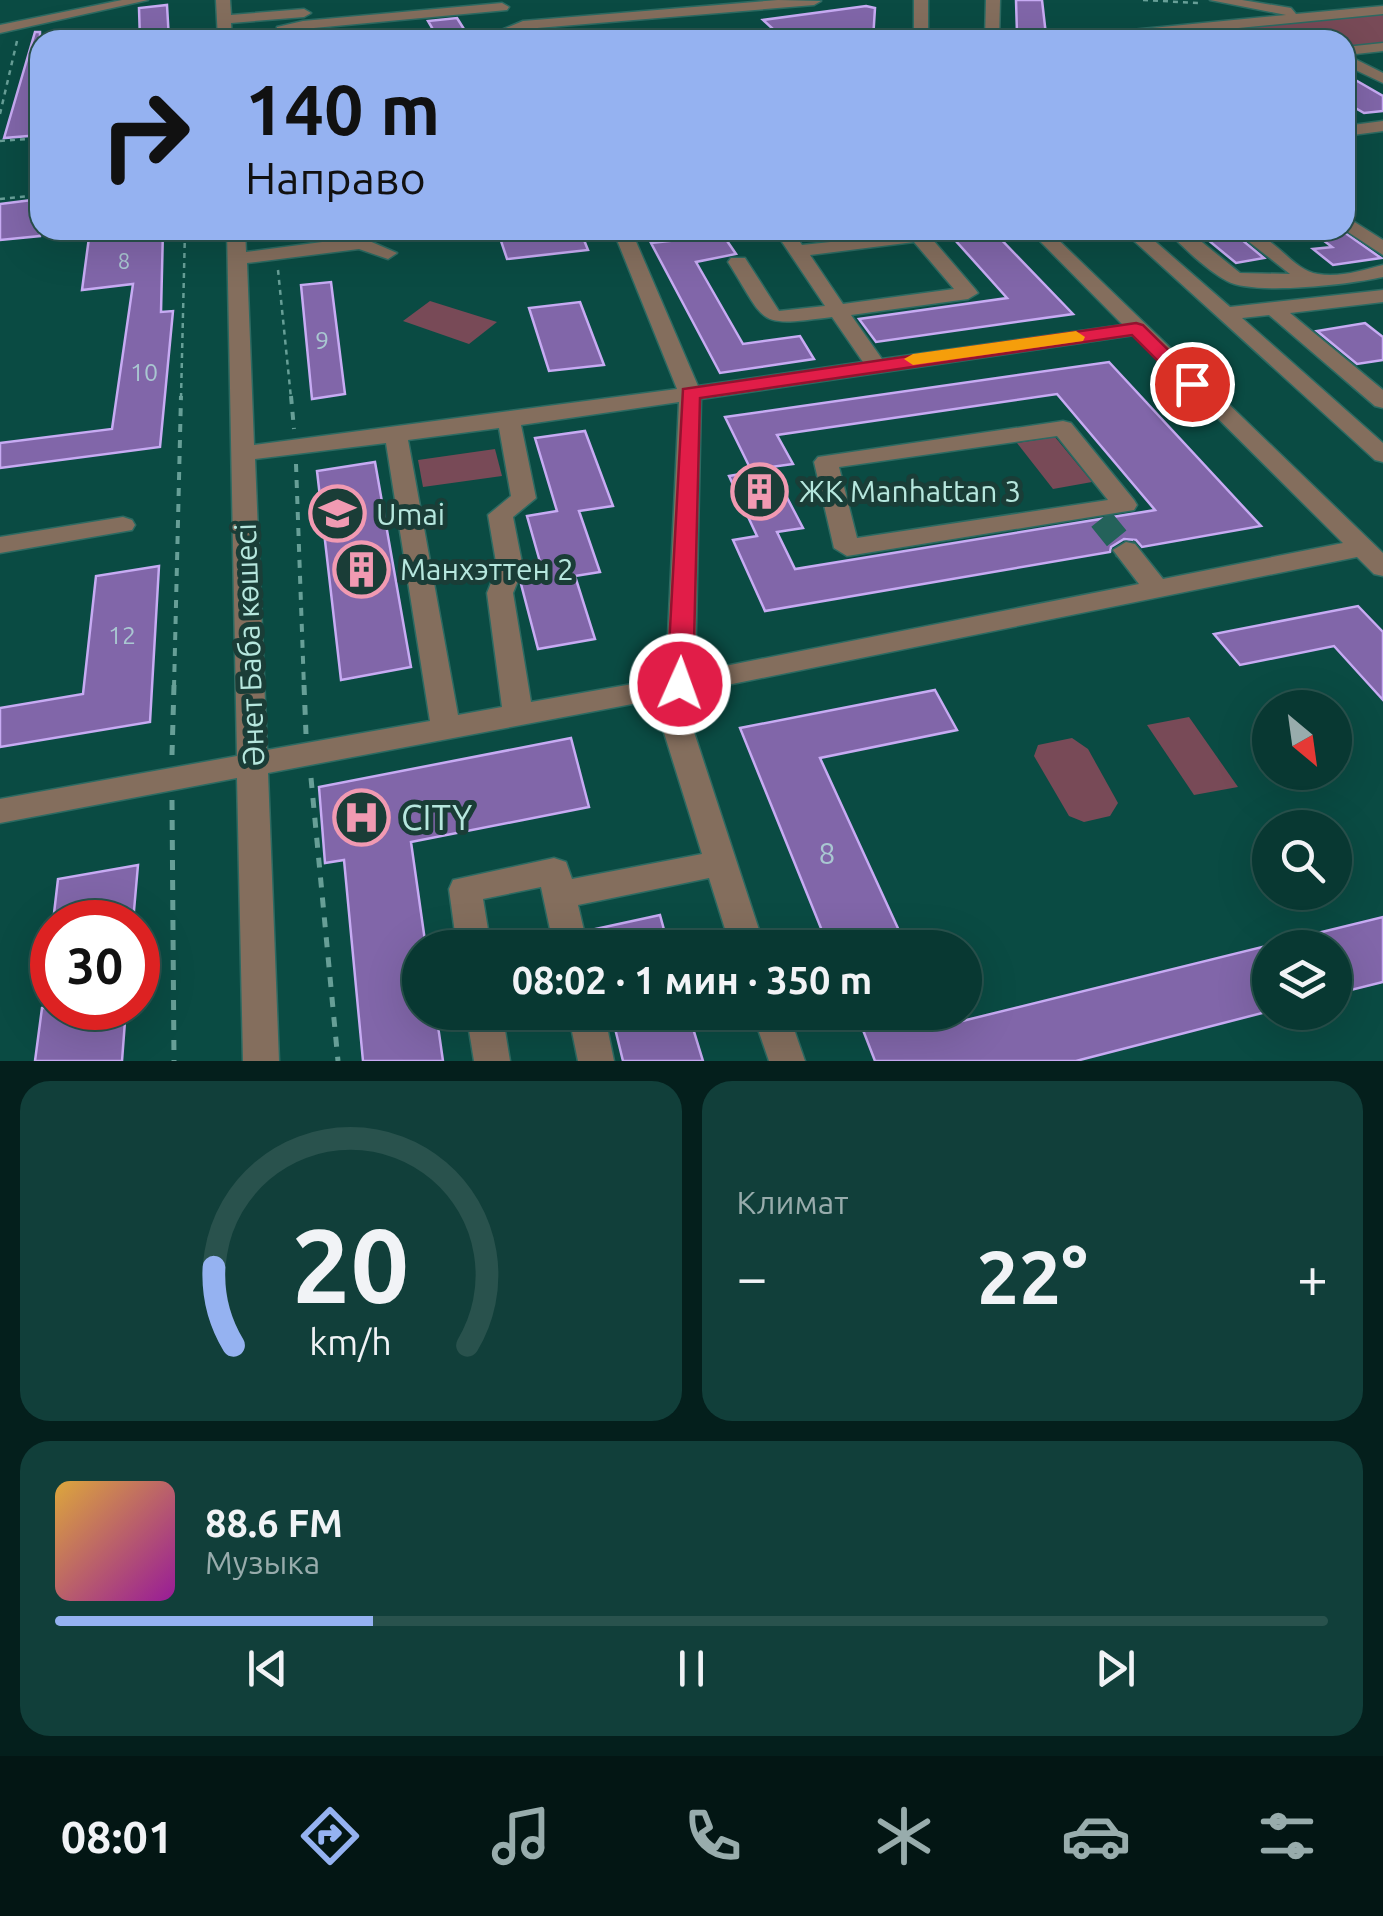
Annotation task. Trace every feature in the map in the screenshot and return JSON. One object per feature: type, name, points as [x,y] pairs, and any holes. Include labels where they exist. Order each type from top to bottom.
[{"type":"street","points":[[0,29],[141,0]]},
{"type":"street","points":[[223,0],[225,30]]},
{"type":"street","points":[[224,20],[452,0]]},
{"type":"street","points":[[518,30],[523,25],[816,0]]},
{"type":"street","points":[[921,0],[921,30]]},
{"type":"street","points":[[992,30],[993,0]]},
{"type":"street","points":[[1217,0],[1257,2],[1306,17]]},
{"type":"street","points":[[282,30],[501,3],[510,30]]},
{"type":"street","points":[[1173,30],[1383,10]]},
{"type":"street","points":[[1355,50],[1383,47]]},
{"type":"street","points":[[1355,64],[1383,79]]},
{"type":"street","points":[[1355,130],[1383,126]]},
{"type":"street","points":[[1355,229],[1383,249]]},
{"type":"street","name":"Әнет Баба көшесі","points":[[236,240],[261,1061]]},
{"type":"street","points":[[626,240],[690,393],[680,684],[674,720],[742,930]]},
{"type":"street","points":[[790,240],[875,365]]},
{"type":"street","points":[[798,252],[889,240]]},
{"type":"street","points":[[738,262],[772,315],[787,318],[968,292],[922,240]]},
{"type":"street","points":[[1048,240],[1383,568]]},
{"type":"street","points":[[1143,240],[1383,454]]},
{"type":"street","points":[[1188,240],[1233,277],[1252,281],[1341,280],[1383,271]]},
{"type":"street","points":[[1256,240],[1310,280]]},
{"type":"street","points":[[237,259],[360,243],[388,253]]},
{"type":"street","points":[[1341,280],[1375,297]]},
{"type":"street","points":[[1225,314],[1375,297]]},
{"type":"street","points":[[1274,309],[1383,401]]},
{"type":"street","points":[[242,454],[510,420],[1136,329]]},
{"type":"street","points":[[510,420],[524,498],[500,515],[510,568],[500,593],[518,715]]},
{"type":"street","points":[[1063,428],[1125,505],[1098,514],[846,548],[826,462],[1063,428]]},
{"type":"street","points":[[396,434],[446,728]]},
{"type":"street","points":[[0,545],[123,525]]},
{"type":"street","points":[[0,811],[680,684],[1360,548]]},
{"type":"street","points":[[1126,550],[1158,590]]},
{"type":"street","points":[[560,895],[720,863]]},
{"type":"street","points":[[471,930],[465,890],[554,872],[567,930]]},
{"type":"street","points":[[487,1030],[492,1061]]},
{"type":"street","points":[[590,1030],[596,1061]]},
{"type":"street","points":[[777,1030],[788,1061]]},
{"type":"path","points":[[0,114],[19,35]]},
{"type":"path","points":[[0,141],[30,139]]},
{"type":"path","points":[[0,199],[30,196]]},
{"type":"path","points":[[174,1061],[172,780],[185,240]]},
{"type":"path","points":[[276,254],[296,447],[303,698],[338,1061]]},
{"type":"shaded area","points":[[1383,7],[1383,49],[1355,52],[1355,30],[1152,30]]},
{"type":"shaded area","points":[[430,301],[497,322],[469,344],[403,321]]},
{"type":"shaded area","points":[[1055,437],[1092,482],[1053,489],[1017,443]]},
{"type":"shaded area","points":[[495,449],[502,476],[423,487],[418,460]]},
{"type":"shaded area","points":[[1189,717],[1238,787],[1194,795],[1147,725]]},
{"type":"shaded area","points":[[1072,738],[1088,749],[1118,803],[1110,816],[1084,822],[1069,816],[1034,756],[1038,745]]},
{"type":"building","points":[[1016,0],[1042,0],[1045,30],[1017,30]]},
{"type":"building","points":[[167,5],[168,30],[140,30],[139,8]]},
{"type":"building","points":[[875,8],[874,30],[774,30],[763,20]]},
{"type":"building","points":[[457,18],[465,30],[433,30],[428,21]]},
{"type":"building","points":[[30,49],[30,136],[4,138]]},
{"type":"building","points":[[1355,80],[1383,96],[1383,111],[1364,113],[1355,108]]},
{"type":"building","points":[[30,200],[30,237],[0,240],[0,204]]},
{"type":"building","points":[[89,240],[163,240],[161,312],[173,311],[160,447],[0,468],[0,443],[112,429],[133,284],[82,290]]},
{"type":"building","points":[[501,240],[584,240],[588,250],[507,259]]},
{"type":"building","points":[[726,240],[736,254],[696,262],[743,344],[800,336],[814,359],[720,373],[651,243]]},
{"type":"building","points":[[955,240],[1002,240],[1073,314],[876,342],[859,319],[1007,298]]},
{"type":"building","points":[[1208,240],[1242,240],[1264,258],[1236,263]]},
{"type":"building","points":[[1323,240],[1355,240],[1381,258],[1333,265],[1313,249],[1332,247]]},
{"type":"building","points":[[331,282],[345,394],[312,399],[301,285]]},
{"type":"building","points":[[580,302],[604,365],[549,371],[529,308]]},
{"type":"building","points":[[1365,323],[1383,337],[1383,360],[1357,364],[1317,331]]},
{"type":"building","name":"ЖК Manhattan 3","points":[[1109,362],[1261,526],[1142,547],[1136,540],[1124,539],[1110,552],[765,611],[733,540],[757,536],[729,476],[752,472],[725,417]],"holes":[[[1057,394],[1155,510],[795,569],[777,532],[803,528],[771,467],[793,464],[777,435]]]},
{"type":"building","name":"Манхэттен 2","points":[[585,431],[613,506],[579,511],[600,572],[575,576],[595,639],[538,649],[521,584],[522,580],[544,576],[527,516],[557,511],[535,438]]},
{"type":"building","name":"Манхэттен 2","points":[[375,462],[411,667],[341,680],[317,471]]},
{"type":"building","points":[[159,566],[150,722],[0,747],[0,708],[83,694],[96,576]]},
{"type":"building","points":[[1358,606],[1383,632],[1383,700],[1334,646],[1240,665],[1214,634]]},
{"type":"building","points":[[935,690],[957,730],[820,758],[899,930],[822,930],[740,728]]},
{"type":"building","points":[[571,738],[589,807],[411,842],[423,930],[402,930],[402,1030],[439,1030],[443,1061],[363,1061],[344,860],[325,863],[319,787]]},
{"type":"building","points":[[138,865],[135,900],[56,900],[58,879]]},
{"type":"building","points":[[660,915],[664,930],[591,930]]},
{"type":"building","points":[[1383,917],[1383,982],[1352,990],[1352,930],[1330,930]]},
{"type":"building","points":[[1252,949],[1252,1016],[1076,1061],[875,1061],[863,1030],[982,1030],[982,1016]]},
{"type":"building","points":[[39,1030],[124,1030],[122,1061],[35,1061]]},
{"type":"building","points":[[615,1030],[694,1030],[703,1061],[623,1061]]},
{"type":"tunnel","points":[[1101,519],[1126,550]]},
{"type":"slow traffic","points":[[913,359],[1076,337]]},
{"type":"place","name":"ЖК Manhattan 3","points":[[760,491]]},
{"type":"place","name":"Umai","points":[[337,514]]},
{"type":"place","name":"Манхэттен 2","points":[[361,569]]},
{"type":"place","name":"CITY","points":[[362,817]]},
{"type":"route","points":[[680,684],[690,393],[1136,329],[1192,384]]}]
